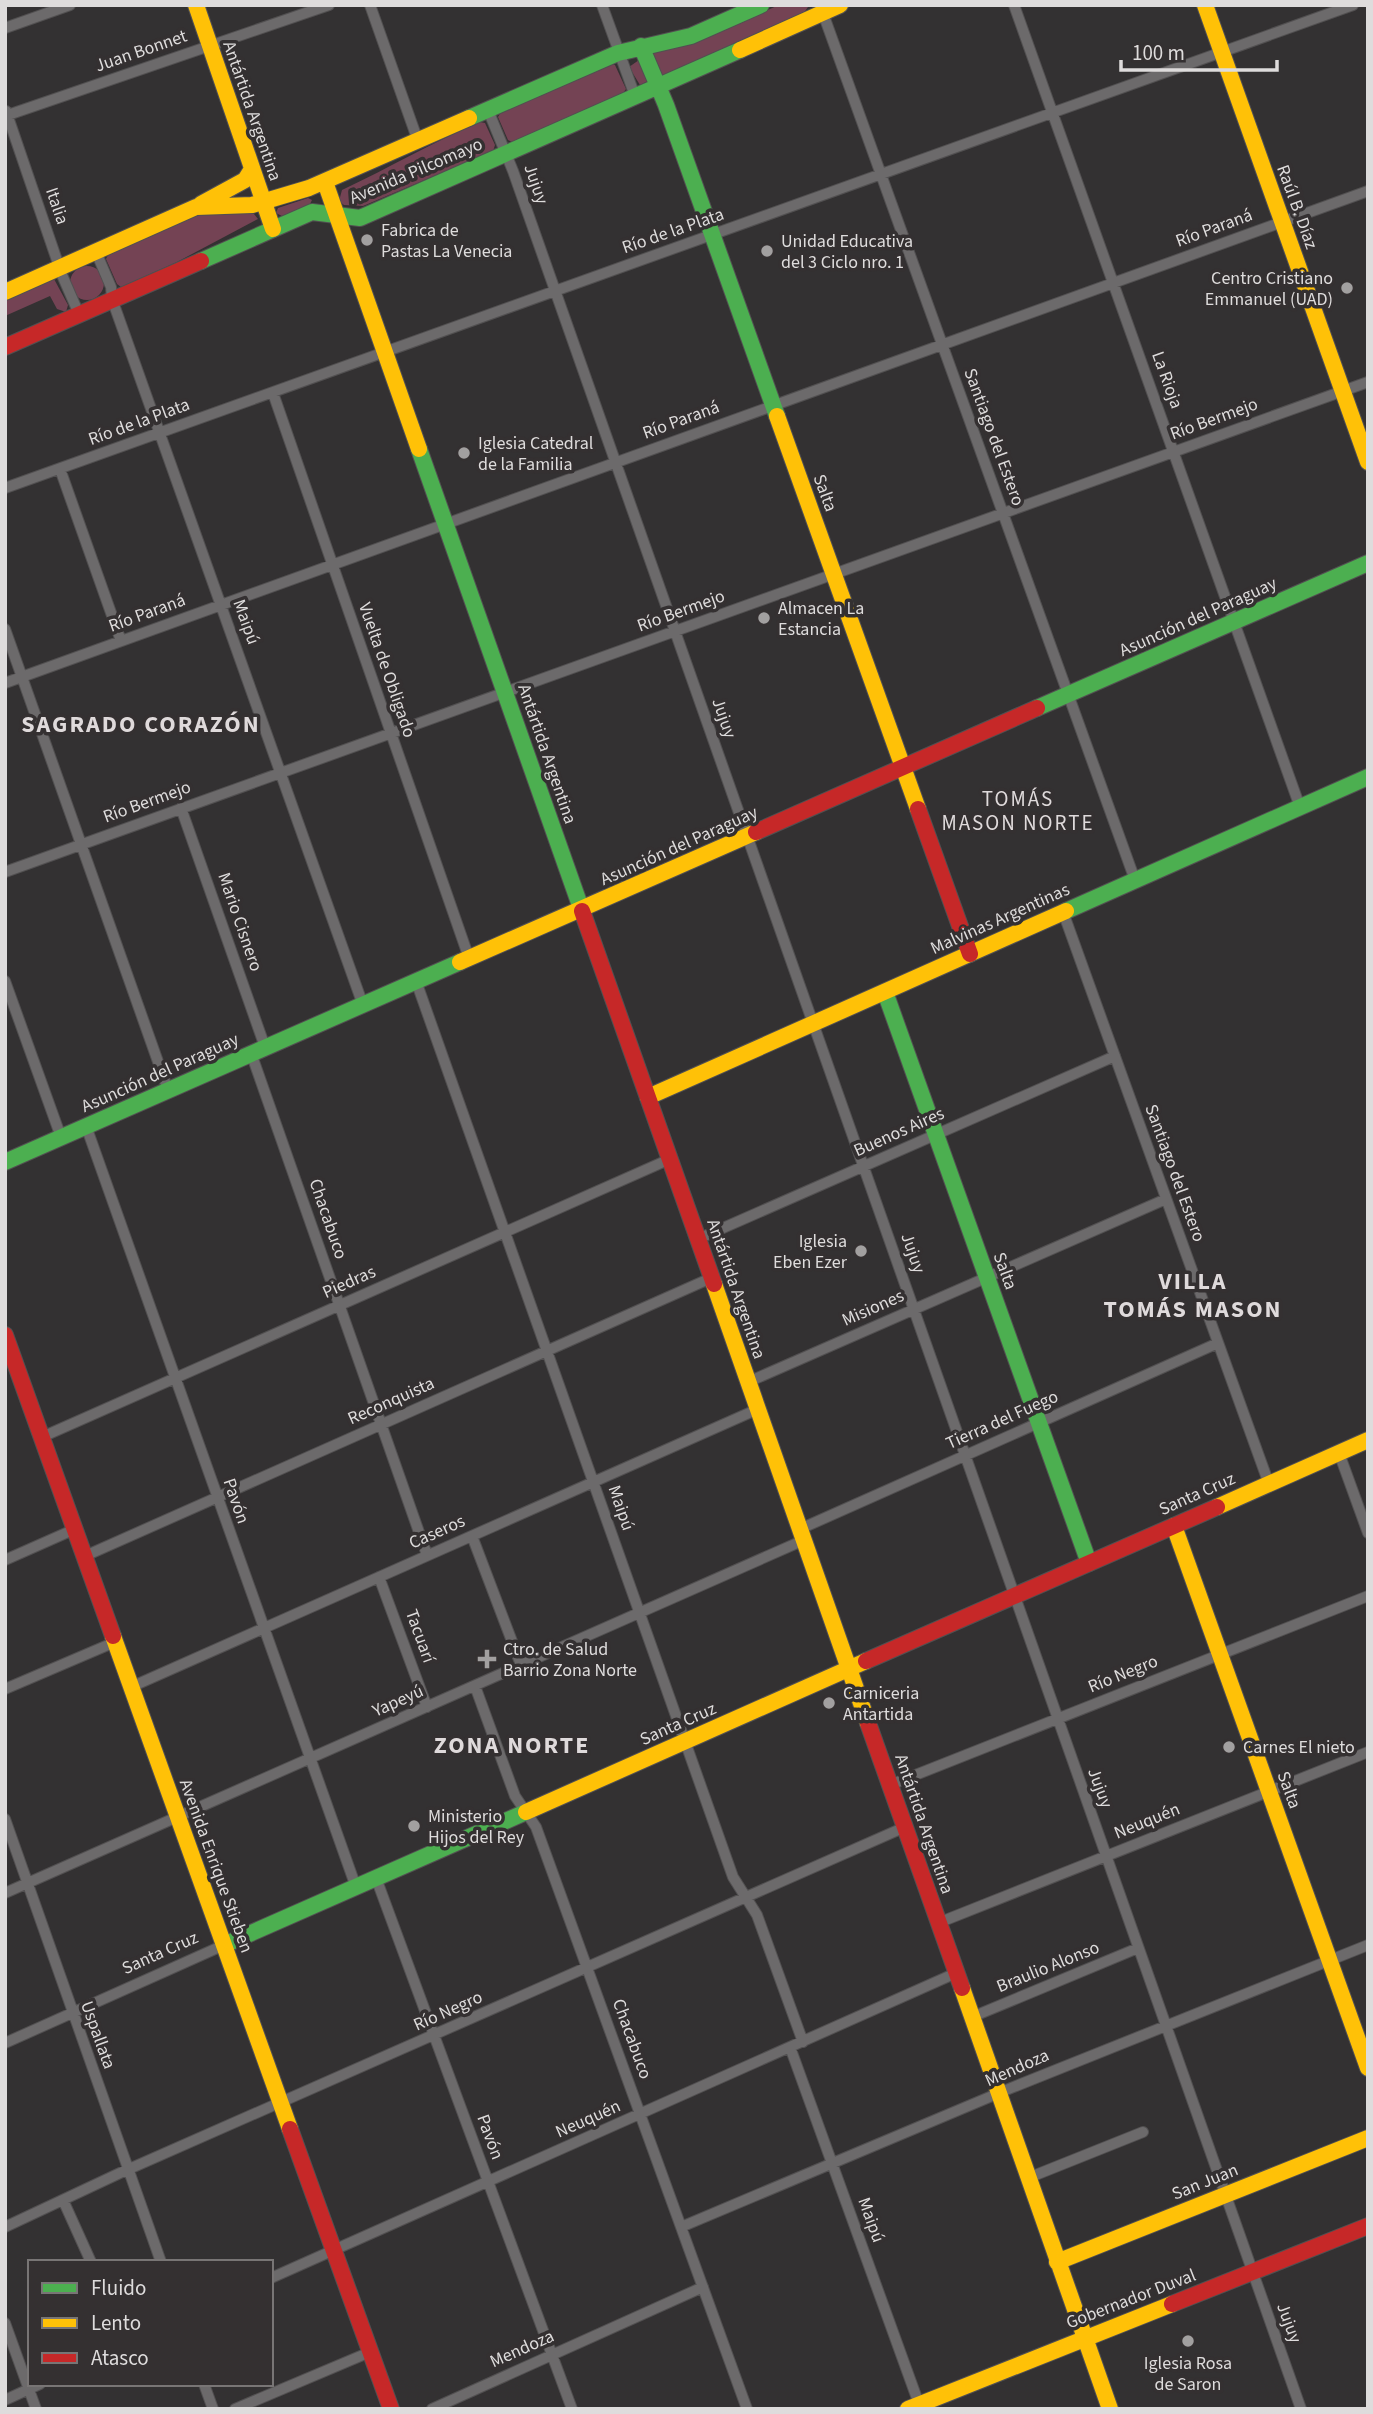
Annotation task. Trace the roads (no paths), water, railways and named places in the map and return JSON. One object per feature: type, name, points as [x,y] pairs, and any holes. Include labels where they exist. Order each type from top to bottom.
[{"type":"main road","name":"Antártida Argentina","points":[[196,5],[273,229]]},
{"type":"main road","name":"Avenida Pilcomayo","points":[[5,292],[193,209],[210,204],[243,206],[263,202],[325,182],[618,53],[691,36],[761,5]]},
{"type":"main road","name":"Avenida Pilcomayo","points":[[5,346],[318,210],[348,219],[360,218],[658,86],[821,9],[840,5]]},
{"type":"main road","name":"Raúl B. Díaz","points":[[1205,5],[1368,462]]},
{"type":"main road","name":"Salta","points":[[641,46],[713,235],[970,954]]},
{"type":"main road","points":[[193,209],[245,180],[252,169]]},
{"type":"main road","name":"Antártida Argentina","points":[[325,182],[1110,2409]]},
{"type":"main road","name":"Asunción del Paraguay","points":[[5,1162],[1368,563]]},
{"type":"main road","name":"Malvinas Argentinas","points":[[648,1097],[1368,776]]},
{"type":"main road","name":"Salta","points":[[886,992],[1088,1563]]},
{"type":"main road","name":"Avenida Enrique Stieben","points":[[5,1335],[11,1372],[42,1437],[391,2409]]},
{"type":"main road","name":"Santa Cruz","points":[[224,1945],[1368,1440]]},
{"type":"main road","name":"Salta","points":[[1174,1526],[1368,2068]]},
{"type":"main road","name":"San Juan","points":[[1058,2262],[1368,2138]]},
{"type":"main road","name":"Gobernador Duval","points":[[921,2406],[1084,2338],[1368,2226]]},
{"type":"street","points":[[5,27],[70,5]]},
{"type":"street","name":"Juan Bonnet","points":[[6,113],[329,5]]},
{"type":"street","points":[[370,5],[418,141]]},
{"type":"street","points":[[601,5],[635,96]]},
{"type":"street","name":"La Rioja","points":[[1014,5],[1300,807]]},
{"type":"street","name":"Río de la Plata","points":[[5,488],[1353,5]]},
{"type":"street","name":"Santiago del Estero","points":[[821,9],[1135,880]]},
{"type":"street","name":"Jujuy","points":[[488,110],[555,291],[1301,2409]]},
{"type":"street","name":"Italia","points":[[6,113],[59,268],[79,314]]},
{"type":"street","name":"Río Paraná","points":[[5,683],[1368,191]]},
{"type":"street","name":"Maipú","points":[[96,252],[111,287],[112,299],[363,1004]]},
{"type":"street","name":"Río Bermejo","points":[[5,872],[1368,382]]},
{"type":"street","name":"Vuelta de Obligado","points":[[272,393],[469,958]]},
{"type":"street","points":[[60,469],[121,641]]},
{"type":"street","points":[[5,629],[168,1090]]},
{"type":"street","name":"Mario Cisnero","points":[[181,808],[258,1050]]},
{"type":"street","name":"Santiago del Estero","points":[[1063,912],[1269,1484]]},
{"type":"street","points":[[5,981],[61,1137]]},
{"type":"street","name":"Maipú","points":[[416,981],[733,1877],[757,1915],[803,2042]]},
{"type":"street","name":"Chacabuco","points":[[258,1050],[340,1305],[427,1555]]},
{"type":"street","name":"Buenos Aires","points":[[698,1239],[1115,1056]]},
{"type":"street","name":"Pavón","points":[[86,1126],[262,1629],[356,1887]]},
{"type":"street","name":"Piedras","points":[[42,1437],[670,1159]]},
{"type":"street","name":"Misiones","points":[[748,1382],[1166,1199]]},
{"type":"street","name":"Reconquista","points":[[85,1556],[711,1278]]},
{"type":"street","name":"Tierra del Fuego","points":[[802,1534],[966,1455],[1218,1343]]},
{"type":"street","name":"Caseros","points":[[131,1687],[758,1409]]},
{"type":"street","points":[[1339,1453],[1368,1533]]},
{"type":"street","points":[[5,1560],[75,1529]]},
{"type":"street","name":"Yapeyú","points":[[5,1893],[640,1613],[802,1534]]},
{"type":"street","points":[[472,1535],[521,1665]]},
{"type":"street","name":"Tacuarí","points":[[379,1577],[427,1707]]},
{"type":"street","name":"Río Negro","points":[[890,1785],[1368,1596]]},
{"type":"street","points":[[5,1689],[115,1642]]},
{"type":"street","name":"Chacabuco","points":[[475,1686],[515,1796],[536,1827],[747,2409]]},
{"type":"street","name":"Neuquén","points":[[938,1923],[1368,1752]]},
{"type":"street","name":"Uspallata","points":[[5,1819],[160,2260]]},
{"type":"street","name":"Río Negro","points":[[5,2227],[128,2170],[905,1827]]},
{"type":"street","name":"Pavón","points":[[376,1878],[572,2409]]},
{"type":"street","name":"Santa Cruz","points":[[5,2043],[224,1945]]},
{"type":"street","name":"Mendoza","points":[[681,2227],[1165,2026],[1368,1945]]},
{"type":"street","name":"Braulio Alonso","points":[[972,2017],[1138,1948]]},
{"type":"street","name":"Neuquén","points":[[273,2277],[956,1973]]},
{"type":"street","name":"Maipú","points":[[790,2047],[921,2406]]},
{"type":"street","points":[[1028,2178],[1143,2132]]},
{"type":"street","points":[[63,2200],[90,2260]]},
{"type":"street","name":"Mendoza","points":[[432,2409],[703,2287]]},
{"type":"street","points":[[5,2323],[36,2409]]},
{"type":"street","points":[[235,2409],[370,2351]]},
{"type":"street","points":[[5,2400],[36,2386]]},
{"type":"street","points":[[205,2386],[213,2409]]},
{"type":"place","name":"Fabrica de Pastas La Venecia","points":[[367,240]]},
{"type":"place","name":"Unidad Educativa del 3 Ciclo nro. 1","points":[[767,251]]},
{"type":"place","name":"Centro Cristiano Emmanuel (UAD)","points":[[1347,288]]},
{"type":"place","name":"Iglesia Catedral de la Familia","points":[[464,453]]},
{"type":"place","name":"Almacen La Estancia","points":[[764,618]]},
{"type":"place","name":"Iglesia Eben Ezer","points":[[861,1251]]},
{"type":"place","name":"Ctro. de Salud Barrio Zona Norte","points":[[487,1659]]},
{"type":"place","name":"Carniceria Antartida","points":[[829,1703]]},
{"type":"place","name":"Carnes El nieto","points":[[1229,1747]]},
{"type":"place","name":"Ministerio Hijos del Rey","points":[[414,1826]]},
{"type":"place","name":"Iglesia Rosa de Saron","points":[[1188,2341]]},
{"type":"district","name":"SAGRADO CORAZÓN","points":[[141,724]]},
{"type":"district","name":"TOMÁS MASON NORTE","points":[[1018,811]]},
{"type":"district","name":"VILLA TOMÁS MASON","points":[[1193,1295]]},
{"type":"district","name":"ZONA NORTE","points":[[512,1745]]}]
